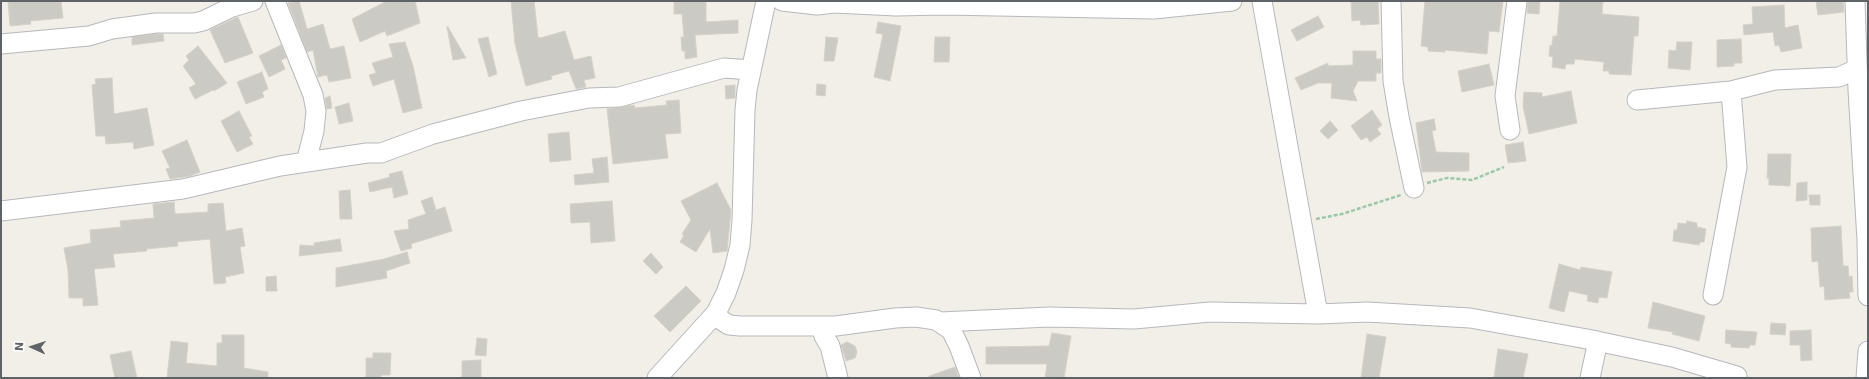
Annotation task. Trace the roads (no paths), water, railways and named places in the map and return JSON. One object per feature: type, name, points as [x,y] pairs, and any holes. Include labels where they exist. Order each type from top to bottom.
[{"type":"street","points":[[1,44],[89,36],[112,29],[156,23],[194,23],[203,21],[232,8],[253,1]]},
{"type":"street","points":[[275,1],[313,95],[316,111],[315,127],[306,162]]},
{"type":"street","points":[[657,378],[716,313],[726,293],[740,245],[745,110],[751,70],[766,1]]},
{"type":"street","points":[[782,1],[817,5],[834,3],[896,6],[944,5],[1154,8],[1232,1]]},
{"type":"street","points":[[1262,1],[1318,314]]},
{"type":"street","points":[[1391,1],[1393,82],[1400,125],[1414,188]]},
{"type":"street","points":[[1510,130],[1505,96],[1517,1]]},
{"type":"street","points":[[1855,1],[1857,69],[1865,184],[1868,296]]},
{"type":"street","points":[[1,211],[183,189],[280,166],[367,153],[381,153],[433,134],[502,116],[589,98],[619,97],[724,68],[751,70]]},
{"type":"street","points":[[1637,100],[1731,91],[1775,80],[1839,77],[1857,69]]},
{"type":"street","points":[[1713,294],[1737,167],[1731,91]]},
{"type":"street","points":[[716,313],[721,320],[729,325],[821,326],[909,318],[931,319],[941,322],[1049,317],[1134,319],[1210,312],[1318,314],[1367,312],[1470,318],[1598,341],[1672,357],[1738,377]]},
{"type":"street","points":[[941,322],[951,330],[955,337],[971,378]]},
{"type":"street","points":[[821,326],[824,336],[830,346],[838,378]]},
{"type":"street","points":[[1590,378],[1598,341]]},
{"type":"street","points":[[1866,378],[1868,351]]}]
